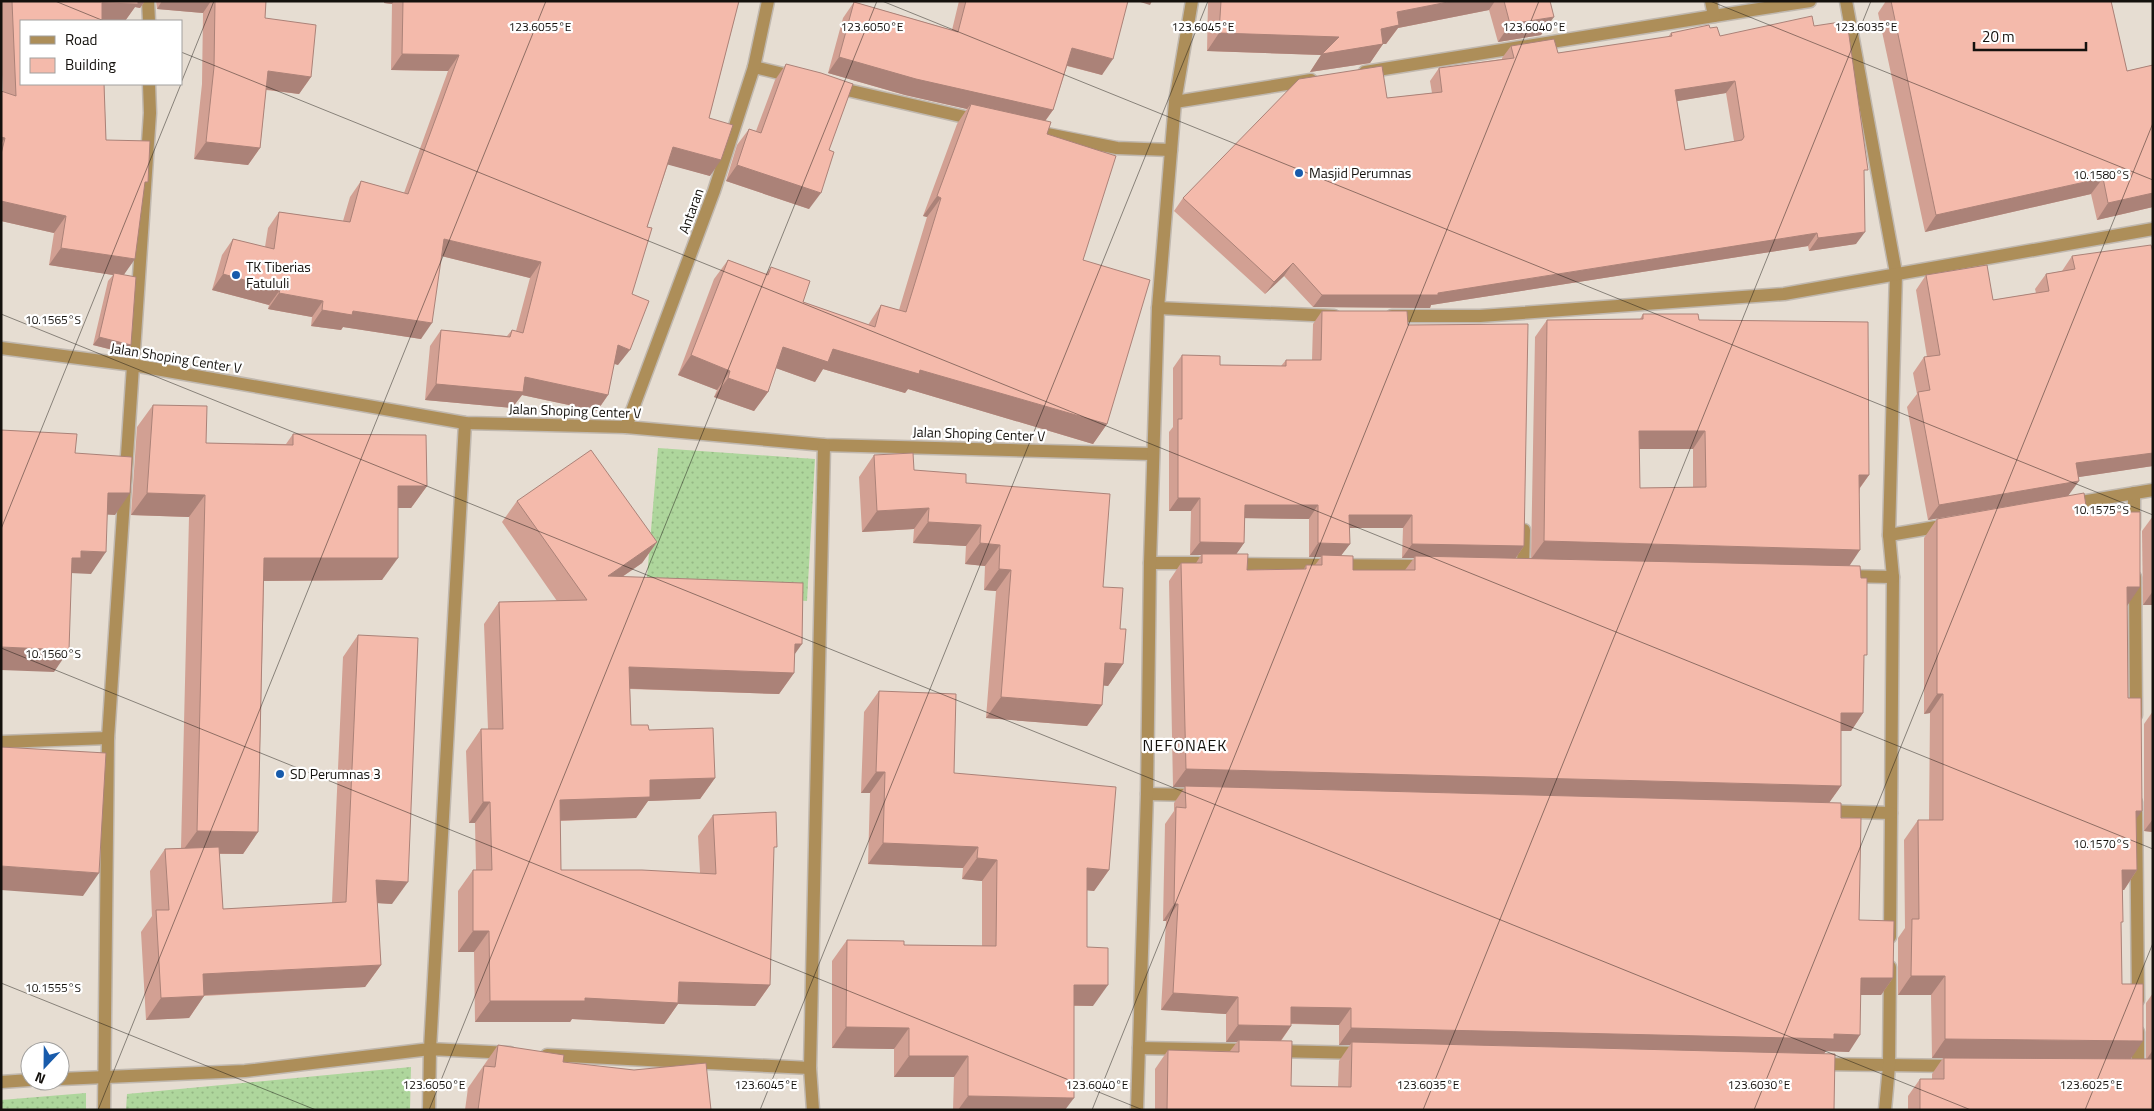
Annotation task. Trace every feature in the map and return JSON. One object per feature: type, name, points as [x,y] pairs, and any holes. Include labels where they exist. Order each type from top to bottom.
[{"type":"street","points":[[148,1],[149,20]]},
{"type":"street","name":"Antaran","points":[[626,427],[714,191],[754,67],[768,1]]},
{"type":"street","points":[[1137,1110],[1147,794],[1152,454],[1158,308],[1175,102],[1192,1]]},
{"type":"street","points":[[1711,1],[1714,16]]},
{"type":"street","points":[[1351,74],[1810,1]]},
{"type":"street","points":[[1846,1],[1896,273],[1889,535],[1893,577],[1889,1066],[1885,1110]]},
{"type":"street","points":[[754,67],[986,122]]},
{"type":"street","points":[[1175,102],[1322,79]]},
{"type":"street","points":[[104,1110],[108,738],[134,366],[150,113],[150,85]]},
{"type":"street","points":[[1024,130],[1117,148],[1172,150]]},
{"type":"street","points":[[1381,316],[1527,316],[1784,294],[1896,273],[2153,230]]},
{"type":"street","points":[[1158,308],[1352,316]]},
{"type":"street","name":"Jalan Shoping Center V","points":[[1,348],[134,366],[465,423],[626,427],[824,445],[1152,454]]},
{"type":"street","points":[[429,1110],[430,1049],[465,423]]},
{"type":"street","points":[[813,1110],[810,1068],[824,445]]},
{"type":"street","points":[[2056,506],[2153,490]]},
{"type":"street","points":[[2134,493],[2134,542]]},
{"type":"street","points":[[1523,567],[1524,518]]},
{"type":"street","points":[[1889,535],[1958,523]]},
{"type":"street","points":[[2134,562],[2136,730]]},
{"type":"street","points":[[1150,563],[1434,566]]},
{"type":"street","points":[[1835,575],[1893,577]]},
{"type":"street","points":[[1,742],[108,738]]},
{"type":"street","points":[[2136,790],[2134,1067],[2153,1068]]},
{"type":"street","points":[[1147,794],[1207,795]]},
{"type":"street","points":[[1812,811],[1891,813]]},
{"type":"street","points":[[1139,1048],[1376,1054]]},
{"type":"street","points":[[70,1079],[245,1071],[430,1049],[810,1068]]},
{"type":"street","points":[[1800,1063],[1969,1066]]},
{"type":"street","points":[[1,1082],[20,1081]]},
{"type":"green space","points":[[658,448],[815,459],[807,601],[646,589]]},
{"type":"green space","points":[[411,1067],[410,1110],[126,1110],[127,1094]]},
{"type":"green space","points":[[86,1093],[86,1110],[1,1110],[1,1100]]},
{"type":"building","points":[[12,1],[138,1],[138,4],[102,3],[102,20],[20,20],[20,85],[104,85],[106,140],[150,141],[148,182],[145,182],[135,259],[61,248],[66,216],[1,201],[1,154],[5,138],[1,137],[1,91],[16,96]]},
{"type":"building","points":[[215,1],[266,1],[265,18],[316,25],[311,77],[268,71],[260,148],[206,142],[214,67]]},
{"type":"building","points":[[403,1],[739,1],[709,118],[733,125],[721,160],[673,147],[647,227],[652,228],[632,294],[649,301],[630,350],[618,345],[608,395],[525,377],[523,392],[436,384],[441,330],[510,337],[512,330],[523,333],[541,262],[444,239],[432,323],[353,311],[352,315],[322,310],[323,301],[279,293],[280,290],[223,274],[233,239],[274,249],[279,212],[350,222],[361,181],[408,194],[459,55],[402,54]]},
{"type":"building","points":[[966,1],[1128,1],[1113,59],[1072,48],[1053,110],[916,79],[839,57],[854,2],[958,32]]},
{"type":"building","points":[[1221,1],[1453,1],[1397,12],[1399,25],[1381,29],[1383,44],[1322,54],[1339,37],[1219,33]]},
{"type":"building","points":[[1504,1],[1550,1],[1554,17],[1510,24]]},
{"type":"building","points":[[1891,1],[2111,1],[2127,71],[2153,65],[2153,193],[2108,203],[2103,178],[1936,215]]},
{"type":"building","points":[[1812,16],[1814,26],[1847,21],[1868,170],[1864,170],[1865,232],[1818,238],[1817,233],[1438,293],[1438,295],[1322,295],[1293,263],[1274,282],[1183,198],[1299,79],[1382,66],[1387,98],[1442,92],[1439,68],[1514,58],[1511,46],[1554,39],[1558,53],[1672,36],[1671,33],[1709,25],[1710,28],[1717,27],[1720,36]],"holes":[[[1735,81],[1744,137],[1742,140],[1685,150],[1675,90]]]},
{"type":"building","points":[[786,64],[853,84],[829,150],[834,152],[821,193],[737,165],[749,129],[761,133]]},
{"type":"building","points":[[971,104],[1051,122],[1047,134],[1116,156],[1083,260],[1150,280],[1107,424],[920,370],[919,374],[833,349],[828,362],[783,347],[768,392],[728,378],[730,371],[691,355],[728,260],[768,275],[771,267],[810,281],[803,302],[875,327],[881,305],[906,312],[941,198],[937,196]]},
{"type":"building","points":[[2151,245],[2153,252],[2153,453],[2076,463],[2079,481],[1939,505],[1918,392],[1930,390],[1924,357],[1940,355],[1926,275],[1987,265],[1993,300],[2049,291],[2046,274],[2075,269],[2072,256]]},
{"type":"building","points":[[114,273],[136,277],[131,345],[99,337]]},
{"type":"building","points":[[1322,311],[1407,311],[1408,325],[1528,324],[1524,546],[1412,544],[1412,515],[1349,515],[1350,544],[1318,543],[1318,505],[1245,505],[1244,543],[1200,542],[1200,498],[1178,498],[1178,419],[1182,419],[1182,355],[1220,356],[1220,365],[1286,366],[1286,360],[1321,360]]},
{"type":"building","points":[[1643,314],[1698,314],[1699,320],[1868,322],[1869,475],[1859,475],[1860,550],[1544,541],[1547,320],[1643,319]],"holes":[[[1639,431],[1705,431],[1706,487],[1640,488]]]},
{"type":"building","points":[[153,405],[207,406],[206,443],[293,445],[293,434],[426,435],[427,486],[398,486],[398,558],[264,558],[258,832],[197,831],[205,495],[147,493]]},
{"type":"building","points":[[1,430],[77,434],[75,453],[132,457],[130,493],[108,493],[106,552],[81,551],[81,558],[72,558],[69,650],[1,647]]},
{"type":"building","points":[[591,450],[657,542],[608,576],[803,583],[802,644],[795,644],[794,673],[629,667],[631,725],[648,725],[649,730],[713,728],[715,778],[650,780],[650,797],[560,800],[561,870],[642,870],[716,874],[713,815],[776,812],[777,847],[774,847],[770,985],[679,982],[678,1003],[585,998],[585,1001],[490,1001],[489,931],[473,931],[473,870],[492,870],[490,802],[483,802],[481,729],[503,729],[499,602],[587,600],[517,501]]},
{"type":"building","points":[[913,453],[914,470],[966,474],[966,483],[1110,494],[1103,587],[1123,588],[1120,629],[1126,629],[1123,664],[1105,663],[1102,705],[1001,697],[1011,570],[999,569],[1000,545],[980,543],[981,525],[928,522],[929,508],[877,511],[874,455]]},
{"type":"building","points":[[2084,493],[2087,512],[2140,512],[2140,587],[2127,587],[2128,698],[2141,698],[2142,811],[2136,811],[2137,870],[2122,870],[2123,922],[2121,922],[2122,984],[2143,984],[2143,1041],[1945,1039],[1945,976],[1911,976],[1912,919],[1919,919],[1918,820],[1943,820],[1943,694],[1937,694],[1937,519]]},
{"type":"building","points":[[1202,554],[1248,554],[1247,570],[1306,569],[1306,565],[1322,565],[1322,555],[1353,556],[1353,570],[1415,570],[1415,556],[1860,566],[1861,578],[1867,578],[1867,655],[1864,655],[1863,713],[1841,713],[1841,786],[1186,769],[1181,563],[1202,563]]},
{"type":"building","points":[[358,635],[418,638],[408,882],[376,880],[381,965],[203,974],[204,996],[161,998],[156,910],[169,910],[165,849],[219,847],[223,909],[346,902]]},
{"type":"building","points":[[879,691],[956,694],[954,773],[1116,787],[1109,870],[1087,868],[1087,947],[1108,948],[1108,985],[1074,985],[1074,1098],[968,1096],[968,1056],[909,1056],[909,1028],[846,1027],[847,940],[904,941],[904,945],[996,946],[997,860],[977,858],[978,847],[883,843],[885,772],[876,772]]},
{"type":"building","points":[[1,747],[106,753],[99,873],[1,866]]},
{"type":"building","points":[[1185,786],[1841,803],[1841,818],[1861,818],[1859,920],[1894,921],[1893,978],[1861,978],[1860,1035],[1834,1034],[1834,1039],[1351,1028],[1351,1008],[1291,1007],[1291,1026],[1238,1025],[1238,997],[1173,993],[1178,904],[1174,904],[1176,807],[1186,808]]},
{"type":"building","points":[[1239,1040],[1292,1041],[1291,1086],[1351,1087],[1352,1042],[1835,1054],[1834,1110],[1167,1110],[1168,1050],[1239,1052]]},
{"type":"building","points":[[498,1045],[564,1055],[563,1062],[634,1070],[706,1063],[711,1110],[478,1110],[484,1066],[495,1067]]},
{"type":"building","points":[[1944,1058],[2153,1059],[2153,1110],[1920,1110],[1920,1079],[1944,1079]]},
{"type":"place","name":"Masjid Perumnas","points":[[1299,173]]},
{"type":"place","name":"TK Tiberias Fatululi","points":[[236,275]]},
{"type":"place","name":"SD Perumnas 3","points":[[280,774]]},
{"type":"district","name":"NEFONAEK","points":[[1185,745]]}]
